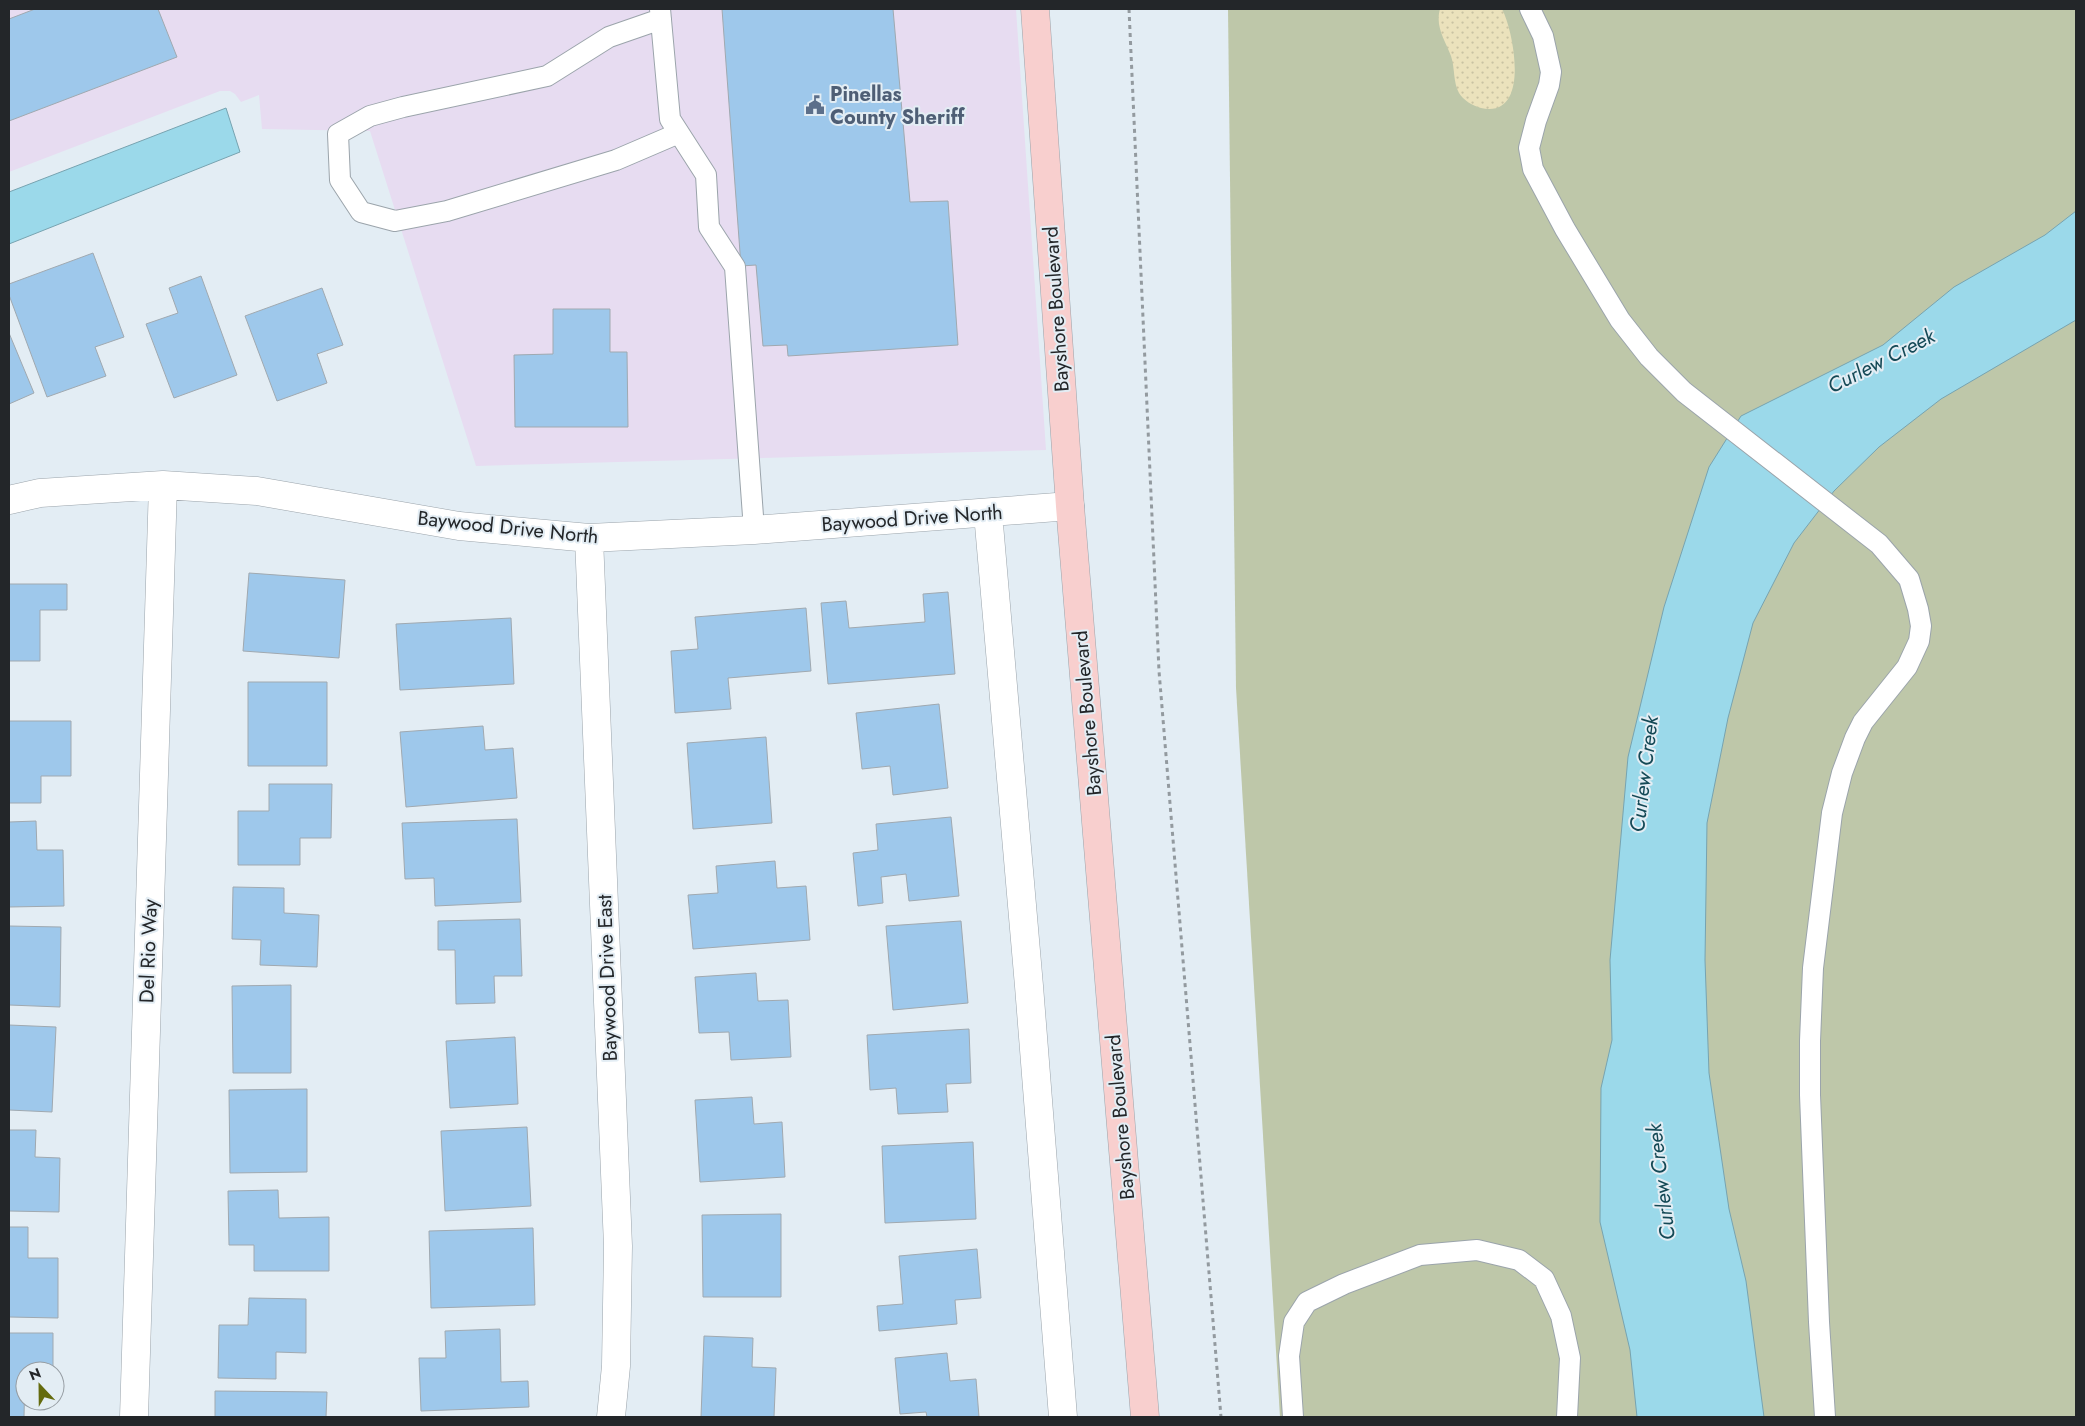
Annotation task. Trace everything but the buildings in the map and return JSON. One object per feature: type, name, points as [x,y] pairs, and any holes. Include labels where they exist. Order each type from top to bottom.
[{"type":"main road","name":"Bayshore Boulevard","points":[[1035,9],[1070,506],[1144,1417]]},
{"type":"street","name":"Baywood Drive North","points":[[9,500],[40,493],[163,484],[257,491],[459,526],[590,538],[754,530],[1070,506]]},
{"type":"street","name":"Del Rio Way","points":[[134,1417],[163,484]]},
{"type":"street","points":[[988,513],[1029,986],[1063,1417]]},
{"type":"street","name":"Baywood Drive East","points":[[590,538],[618,1246],[616,1366],[611,1417]]},
{"type":"lane","points":[[1530,9],[1543,36],[1551,72],[1549,85],[1529,148],[1533,169],[1565,229],[1620,320],[1649,357],[1684,392],[1871,538],[1893,558],[1909,579],[1914,590],[1921,626],[1919,641],[1907,667],[1863,722],[1848,755],[1832,813],[1813,968],[1810,1049],[1819,1322],[1825,1417]]},
{"type":"lane","points":[[679,133],[616,160],[447,211],[395,221],[361,212],[340,180],[338,134],[370,116],[403,106],[548,76],[608,37],[660,14],[670,119],[679,133],[706,175],[709,227],[735,267],[754,530]]},
{"type":"lane","points":[[1293,1417],[1289,1356],[1294,1322],[1307,1302],[1344,1284],[1420,1255],[1477,1250],[1519,1260],[1544,1279],[1561,1316],[1570,1358],[1567,1417]]},
{"type":"path","points":[[1129,9],[1159,671],[1221,1417]]},
{"type":"shaded area","points":[[9,9],[1016,9],[1046,450],[476,466],[370,131],[262,129],[259,95],[241,102],[230,91],[220,91],[9,172]]},
{"type":"green space","points":[[1228,9],[2076,9],[2076,1417],[1280,1417],[1236,688]]},
{"type":"sand","points":[[1440,9],[1502,9],[1511,36],[1515,71],[1513,88],[1507,100],[1497,108],[1478,107],[1459,93],[1451,56],[1440,28]]},
{"type":"water","points":[[226,108],[240,152],[9,244],[9,192]]},
{"type":"water","name":"Curlew Creek","points":[[2076,211],[2076,320],[1941,399],[1879,447],[1834,491],[1794,543],[1753,623],[1728,718],[1707,823],[1705,960],[1709,1073],[1729,1209],[1746,1281],[1764,1417],[1637,1417],[1630,1350],[1600,1222],[1601,1088],[1612,1040],[1610,960],[1628,757],[1664,607],[1709,467],[1741,416],[1883,345],[1954,287],[2045,235]]},
{"type":"place","name":"Pinellas County Sheriff","points":[[815,105]]}]
